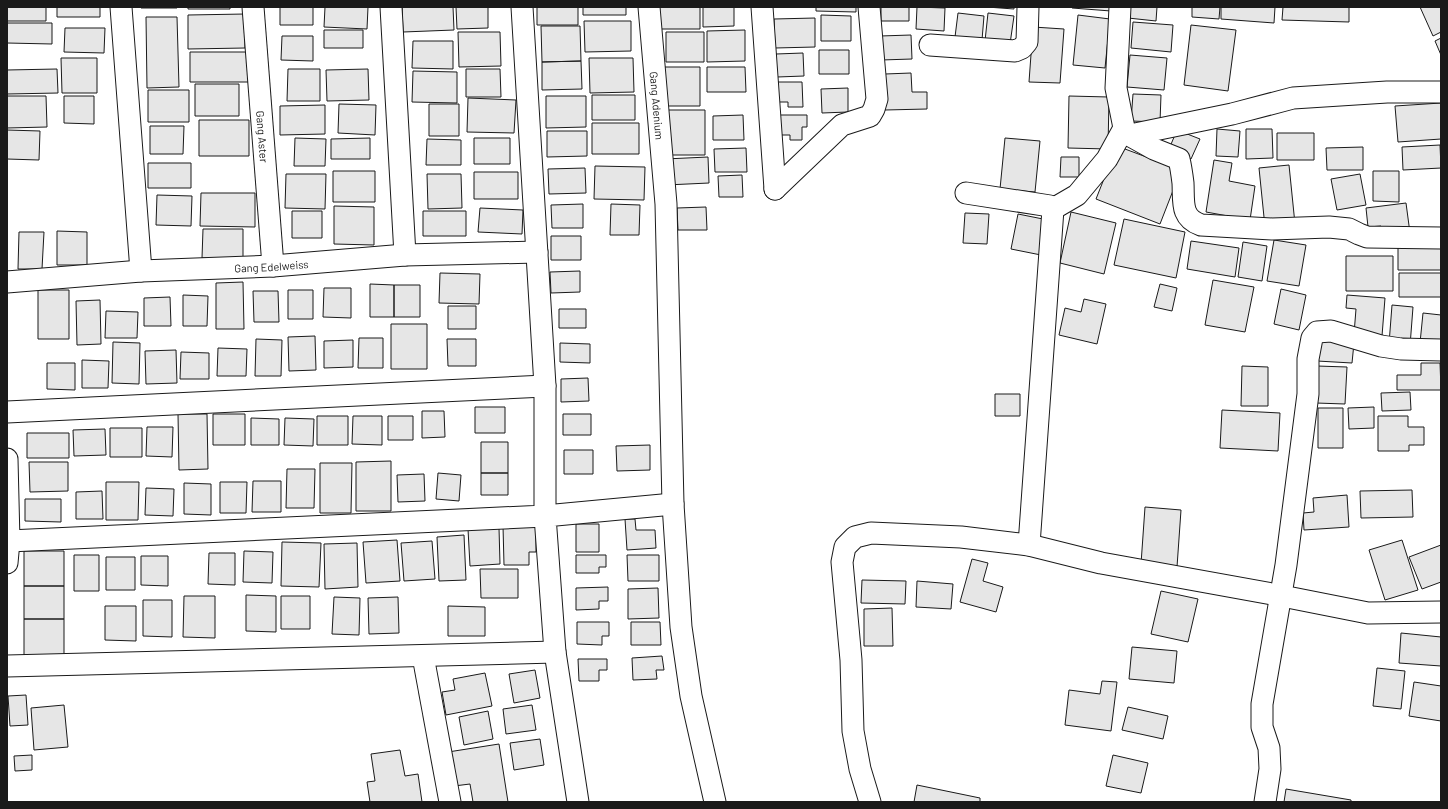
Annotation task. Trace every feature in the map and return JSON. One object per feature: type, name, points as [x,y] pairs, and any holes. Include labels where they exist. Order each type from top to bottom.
[{"type":"street","points":[[121,7],[141,271]]},
{"type":"street","name":"Gang Aster","points":[[253,7],[273,266]]},
{"type":"street","points":[[391,7],[405,255]]},
{"type":"street","points":[[522,7],[545,386],[545,516],[555,652],[578,802]]},
{"type":"street","name":"Gang Adenium","points":[[649,7],[666,204],[673,504],[681,627],[691,696],[715,802]]},
{"type":"street","points":[[762,7],[775,189],[842,125],[870,116],[874,109],[877,99],[870,7]]},
{"type":"street","points":[[930,45],[1015,51],[1022,48],[1027,42],[1028,7]]},
{"type":"street","points":[[1053,209],[1077,196],[1107,159],[1125,131],[1116,88],[1120,7]]},
{"type":"street","points":[[1125,131],[1135,134],[1232,114],[1293,98],[1388,92],[1441,92]]},
{"type":"street","points":[[1125,131],[1154,149],[1179,158],[1183,184],[1183,205],[1188,217],[1194,223],[1201,225],[1272,229],[1329,226],[1349,229],[1367,237],[1441,238]]},
{"type":"street","points":[[966,193],[1050,206],[1053,209]]},
{"type":"street","points":[[1029,545],[1053,209]]},
{"type":"street","name":"Gang Edelweiss","points":[[7,282],[141,271],[273,266],[405,255],[536,252]]},
{"type":"street","points":[[1265,802],[1270,769],[1269,748],[1262,726],[1262,704],[1282,596],[1308,394],[1308,359],[1312,338],[1317,332],[1331,331],[1381,346],[1400,349],[1441,350]]},
{"type":"street","points":[[7,412],[545,386]]},
{"type":"street","points":[[7,459],[9,541],[7,563]]},
{"type":"street","points":[[9,541],[545,516],[673,504]]},
{"type":"street","points":[[870,802],[860,769],[853,731],[851,660],[842,562],[846,547],[855,537],[871,533],[961,537],[1029,545],[1101,563],[1368,613],[1441,612]]},
{"type":"street","points":[[7,666],[555,652]]},
{"type":"street","points":[[423,656],[450,802]]},
{"type":"building","points":[[7,7],[46,7],[46,21],[7,21]]},
{"type":"building","points":[[57,7],[100,7],[100,17],[57,17]]},
{"type":"building","points":[[177,7],[177,8],[141,8]]},
{"type":"building","points":[[188,7],[230,7],[230,9],[188,9]]},
{"type":"building","points":[[280,7],[313,7],[313,25],[280,25]]},
{"type":"building","points":[[325,7],[368,7],[367,29],[324,27]]},
{"type":"building","points":[[402,7],[453,7],[454,30],[403,32]]},
{"type":"building","points":[[456,7],[488,7],[488,28],[457,29]]},
{"type":"building","points":[[537,7],[578,7],[578,25],[537,25]]},
{"type":"building","points":[[583,7],[626,7],[626,15],[583,15]]},
{"type":"building","points":[[656,7],[700,7],[700,29],[656,29]]},
{"type":"building","points":[[703,7],[734,7],[734,26],[703,27]]},
{"type":"building","points":[[816,7],[856,7],[856,12],[816,11]]},
{"type":"building","points":[[881,7],[909,7],[909,21],[881,21]]},
{"type":"building","points":[[917,7],[945,8],[944,31],[916,29]]},
{"type":"building","points":[[987,7],[1014,7],[1014,9]]},
{"type":"building","points":[[1072,7],[1112,7],[1111,11]]},
{"type":"building","points":[[1129,7],[1157,7],[1156,21],[1128,18]]},
{"type":"building","points":[[1192,7],[1220,7],[1219,19],[1192,17]]},
{"type":"building","points":[[1221,7],[1275,7],[1274,23],[1221,19]]},
{"type":"building","points":[[1283,7],[1349,7],[1349,22],[1282,20]]},
{"type":"building","points":[[1420,7],[1441,7],[1441,32],[1433,36]]},
{"type":"building","points":[[958,13],[984,16],[982,40],[955,37]]},
{"type":"building","points":[[988,13],[1014,16],[1010,44],[985,41]]},
{"type":"building","points":[[245,14],[245,48],[188,49],[188,15]]},
{"type":"building","points":[[821,15],[851,16],[851,41],[821,41]]},
{"type":"building","points":[[1078,15],[1110,19],[1105,68],[1073,65]]},
{"type":"building","points":[[146,17],[177,17],[179,87],[147,88]]},
{"type":"building","points":[[815,18],[815,47],[775,48],[774,19]]},
{"type":"building","points":[[584,21],[631,21],[631,51],[585,52]]},
{"type":"building","points":[[1133,22],[1173,25],[1171,52],[1131,48]]},
{"type":"building","points":[[7,23],[52,23],[52,44],[7,43]]},
{"type":"building","points":[[1191,25],[1236,30],[1228,91],[1184,85]]},
{"type":"building","points":[[541,26],[580,26],[581,61],[542,62]]},
{"type":"building","points":[[1033,27],[1064,29],[1060,83],[1029,82]]},
{"type":"building","points":[[65,28],[105,28],[104,53],[64,52]]},
{"type":"building","points":[[324,30],[363,30],[363,48],[324,48]]},
{"type":"building","points":[[745,30],[745,61],[707,62],[707,31]]},
{"type":"building","points":[[458,32],[500,32],[501,66],[459,67]]},
{"type":"building","points":[[666,32],[704,32],[704,62],[666,62]]},
{"type":"building","points":[[911,35],[912,59],[881,60],[880,36]]},
{"type":"building","points":[[282,36],[313,36],[313,61],[281,60]]},
{"type":"building","points":[[1441,38],[1441,55],[1435,41]]},
{"type":"building","points":[[413,41],[453,41],[453,69],[412,68]]},
{"type":"building","points":[[819,50],[849,50],[849,74],[819,74]]},
{"type":"building","points":[[190,52],[248,52],[249,82],[190,82]]},
{"type":"building","points":[[803,53],[804,76],[777,77],[776,54]]},
{"type":"building","points":[[1130,55],[1167,58],[1164,90],[1127,87]]},
{"type":"building","points":[[61,58],[97,58],[97,93],[62,93]]},
{"type":"building","points":[[589,58],[633,58],[634,92],[590,93]]},
{"type":"building","points":[[581,61],[582,89],[542,90],[542,62]]},
{"type":"building","points":[[662,67],[700,67],[700,106],[662,106]]},
{"type":"building","points":[[707,67],[745,67],[746,92],[707,92]]},
{"type":"building","points":[[57,69],[58,93],[7,94],[7,70]]},
{"type":"building","points":[[288,69],[320,69],[320,101],[287,101]]},
{"type":"building","points":[[368,69],[369,100],[327,101],[326,70]]},
{"type":"building","points":[[466,69],[500,69],[501,97],[466,97]]},
{"type":"building","points":[[413,71],[457,72],[457,103],[412,102]]},
{"type":"building","points":[[911,73],[912,92],[927,92],[927,109],[885,110],[885,74]]},
{"type":"building","points":[[773,82],[802,82],[803,107],[788,107],[788,102],[773,102]]},
{"type":"building","points":[[195,84],[239,84],[239,116],[195,116]]},
{"type":"building","points":[[848,88],[848,112],[822,113],[821,89]]},
{"type":"building","points":[[148,90],[189,90],[189,122],[148,122]]},
{"type":"building","points":[[1133,94],[1161,95],[1160,122],[1131,121]]},
{"type":"building","points":[[592,95],[635,95],[635,120],[592,120]]},
{"type":"building","points":[[7,96],[46,96],[47,127],[7,128]]},
{"type":"building","points":[[64,96],[94,96],[94,124],[64,123]]},
{"type":"building","points":[[546,96],[586,96],[586,127],[546,128]]},
{"type":"building","points":[[1069,96],[1109,97],[1108,149],[1068,148]]},
{"type":"building","points":[[468,98],[516,100],[514,133],[467,132]]},
{"type":"building","points":[[1441,103],[1441,139],[1398,142],[1395,106]]},
{"type":"building","points":[[339,104],[376,105],[375,135],[338,133]]},
{"type":"building","points":[[429,104],[459,104],[459,136],[429,136]]},
{"type":"building","points":[[325,105],[325,134],[280,135],[280,106]]},
{"type":"building","points":[[666,110],[705,110],[705,155],[666,155]]},
{"type":"building","points":[[743,115],[744,140],[713,140],[713,116]]},
{"type":"building","points":[[777,115],[807,115],[807,127],[802,127],[802,140],[790,140],[790,135],[777,135]]},
{"type":"building","points":[[199,120],[249,120],[249,156],[199,156]]},
{"type":"building","points":[[592,123],[639,123],[639,154],[592,154]]},
{"type":"building","points":[[150,126],[184,126],[183,154],[150,154]]},
{"type":"building","points":[[1217,129],[1240,131],[1238,157],[1216,156]]},
{"type":"building","points":[[1246,129],[1272,129],[1273,158],[1246,159]]},
{"type":"building","points":[[7,130],[40,131],[39,160],[7,159]]},
{"type":"building","points":[[1177,130],[1200,139],[1191,159],[1169,149]]},
{"type":"building","points":[[547,131],[587,131],[587,156],[547,157]]},
{"type":"building","points":[[1277,133],[1314,133],[1314,160],[1277,160]]},
{"type":"building","points":[[295,138],[326,139],[325,166],[294,166]]},
{"type":"building","points":[[370,138],[370,159],[331,159],[331,139]]},
{"type":"building","points":[[474,138],[510,138],[510,164],[474,164]]},
{"type":"building","points":[[1005,138],[1040,141],[1035,192],[1000,189]]},
{"type":"building","points":[[427,139],[461,140],[461,165],[426,165]]},
{"type":"building","points":[[1440,145],[1441,168],[1403,170],[1402,147]]},
{"type":"building","points":[[1117,146],[1181,170],[1160,224],[1096,199]]},
{"type":"building","points":[[1363,147],[1363,170],[1327,170],[1326,148]]},
{"type":"building","points":[[746,148],[747,172],[715,172],[714,149]]},
{"type":"building","points":[[708,157],[709,183],[666,185],[665,159]]},
{"type":"building","points":[[1061,157],[1079,157],[1079,177],[1060,177]]},
{"type":"building","points":[[1214,160],[1232,163],[1229,181],[1255,186],[1250,220],[1206,212]]},
{"type":"building","points":[[148,163],[191,163],[191,188],[148,188]]},
{"type":"building","points":[[1289,165],[1295,224],[1265,227],[1259,168]]},
{"type":"building","points":[[595,166],[645,167],[644,200],[594,199]]},
{"type":"building","points":[[585,168],[586,193],[549,194],[548,169]]},
{"type":"building","points":[[333,171],[375,171],[375,202],[333,202]]},
{"type":"building","points":[[1373,171],[1399,171],[1399,202],[1373,201]]},
{"type":"building","points":[[474,172],[518,172],[518,199],[474,199]]},
{"type":"building","points":[[286,174],[326,174],[325,209],[285,208]]},
{"type":"building","points":[[427,174],[461,174],[462,208],[428,209]]},
{"type":"building","points":[[1360,174],[1366,205],[1337,210],[1331,179]]},
{"type":"building","points":[[742,175],[743,197],[719,197],[718,176]]},
{"type":"building","points":[[201,193],[255,193],[255,227],[200,226]]},
{"type":"building","points":[[157,195],[192,196],[191,226],[156,225]]},
{"type":"building","points":[[1406,203],[1410,233],[1382,236],[1381,226],[1368,227],[1366,208]]},
{"type":"building","points":[[583,204],[583,228],[552,228],[551,205]]},
{"type":"building","points":[[611,204],[640,205],[639,235],[610,235]]},
{"type":"building","points":[[334,206],[374,207],[374,245],[334,244]]},
{"type":"building","points":[[706,207],[707,230],[678,230],[677,208]]},
{"type":"building","points":[[480,208],[523,210],[522,234],[478,232]]},
{"type":"building","points":[[292,211],[322,211],[322,238],[292,238]]},
{"type":"building","points":[[423,211],[466,211],[466,236],[423,236]]},
{"type":"building","points":[[1071,212],[1116,223],[1104,274],[1060,263]]},
{"type":"building","points":[[965,213],[989,214],[987,244],[963,243]]},
{"type":"building","points":[[1018,214],[1048,220],[1041,255],[1011,249]]},
{"type":"building","points":[[1124,219],[1185,232],[1176,278],[1114,265]]},
{"type":"building","points":[[203,229],[243,229],[243,259],[202,258]]},
{"type":"building","points":[[57,231],[87,232],[87,265],[57,265]]},
{"type":"building","points":[[19,232],[44,232],[42,269],[18,269]]},
{"type":"building","points":[[551,236],[581,236],[581,260],[551,260]]},
{"type":"building","points":[[1274,240],[1306,245],[1299,286],[1267,281]]},
{"type":"building","points":[[1191,241],[1239,248],[1235,277],[1187,269]]},
{"type":"building","points":[[1243,242],[1267,246],[1262,281],[1238,277]]},
{"type":"building","points":[[1398,247],[1441,247],[1441,270],[1398,270]]},
{"type":"building","points":[[1346,256],[1393,256],[1393,291],[1346,291]]},
{"type":"building","points":[[580,271],[580,292],[551,293],[550,272]]},
{"type":"building","points":[[440,273],[480,274],[479,304],[439,303]]},
{"type":"building","points":[[1399,273],[1441,273],[1441,297],[1399,297]]},
{"type":"building","points":[[1213,280],[1254,287],[1245,332],[1205,325]]},
{"type":"building","points":[[243,282],[244,329],[216,329],[216,283]]},
{"type":"building","points":[[370,284],[394,285],[394,317],[370,317]]},
{"type":"building","points":[[1160,284],[1177,288],[1172,311],[1154,307]]},
{"type":"building","points":[[394,285],[420,285],[420,317],[394,317]]},
{"type":"building","points":[[324,288],[351,288],[351,318],[323,317]]},
{"type":"building","points":[[1281,289],[1306,295],[1299,330],[1274,324]]},
{"type":"building","points":[[38,290],[69,290],[69,339],[38,339]]},
{"type":"building","points":[[288,290],[313,290],[313,319],[288,319]]},
{"type":"building","points":[[253,291],[278,291],[279,322],[254,322]]},
{"type":"building","points":[[183,295],[208,296],[207,326],[183,326]]},
{"type":"building","points":[[1347,295],[1385,298],[1382,336],[1354,334],[1356,309],[1346,308]]},
{"type":"building","points":[[170,297],[171,326],[144,326],[144,298]]},
{"type":"building","points":[[1084,299],[1106,304],[1097,344],[1059,335],[1065,308],[1081,312]]},
{"type":"building","points":[[100,300],[101,344],[77,345],[76,301]]},
{"type":"building","points":[[1392,305],[1413,307],[1410,346],[1389,344]]},
{"type":"building","points":[[448,306],[476,306],[476,329],[448,329]]},
{"type":"building","points":[[559,309],[586,309],[586,328],[559,328]]},
{"type":"building","points":[[106,311],[138,312],[137,338],[105,338]]},
{"type":"building","points":[[1423,313],[1441,315],[1441,345],[1420,343]]},
{"type":"building","points":[[391,324],[427,324],[427,369],[391,369]]},
{"type":"building","points":[[315,336],[316,370],[289,371],[288,337]]},
{"type":"building","points":[[359,338],[383,338],[383,368],[358,368]]},
{"type":"building","points":[[256,339],[282,340],[281,376],[255,376]]},
{"type":"building","points":[[447,339],[476,339],[476,366],[448,366]]},
{"type":"building","points":[[353,340],[353,367],[324,368],[324,341]]},
{"type":"building","points":[[1319,340],[1354,343],[1352,363],[1317,361]]},
{"type":"building","points":[[113,342],[140,343],[139,384],[112,383]]},
{"type":"building","points":[[560,343],[590,344],[590,363],[560,362]]},
{"type":"building","points":[[218,348],[247,349],[246,376],[217,376]]},
{"type":"building","points":[[176,350],[177,383],[146,384],[145,351]]},
{"type":"building","points":[[181,352],[209,353],[209,379],[180,379]]},
{"type":"building","points":[[82,360],[109,361],[108,388],[82,388]]},
{"type":"building","points":[[47,363],[75,363],[75,390],[47,389]]},
{"type":"building","points":[[1421,363],[1440,363],[1441,390],[1397,390],[1397,375],[1421,375]]},
{"type":"building","points":[[1242,366],[1268,367],[1268,406],[1241,406]]},
{"type":"building","points":[[1317,366],[1347,367],[1345,404],[1316,403]]},
{"type":"building","points":[[588,378],[589,401],[561,402],[561,379]]},
{"type":"building","points":[[1410,392],[1411,410],[1382,411],[1381,393]]},
{"type":"building","points":[[995,394],[1020,394],[1020,416],[995,416]]},
{"type":"building","points":[[475,407],[505,407],[505,433],[475,433]]},
{"type":"building","points":[[1374,407],[1374,428],[1349,429],[1348,408]]},
{"type":"building","points":[[1318,408],[1343,408],[1343,448],[1318,448]]},
{"type":"building","points":[[1222,410],[1280,413],[1278,451],[1220,448]]},
{"type":"building","points":[[422,411],[444,411],[445,437],[422,438]]},
{"type":"building","points":[[178,414],[207,414],[208,469],[179,470]]},
{"type":"building","points":[[213,414],[245,414],[245,445],[213,445]]},
{"type":"building","points":[[563,414],[591,414],[591,435],[563,435]]},
{"type":"building","points":[[317,416],[348,416],[348,445],[317,445]]},
{"type":"building","points":[[353,416],[382,416],[382,445],[352,444]]},
{"type":"building","points":[[388,416],[413,416],[413,440],[388,440]]},
{"type":"building","points":[[1378,416],[1408,416],[1408,427],[1424,427],[1424,445],[1409,445],[1409,451],[1378,451]]},
{"type":"building","points":[[251,418],[279,419],[279,445],[251,445]]},
{"type":"building","points":[[285,418],[314,419],[313,446],[284,445]]},
{"type":"building","points":[[147,427],[173,427],[172,457],[146,456]]},
{"type":"building","points":[[110,428],[142,428],[142,457],[110,457]]},
{"type":"building","points":[[105,429],[106,455],[74,456],[73,430]]},
{"type":"building","points":[[27,433],[69,433],[69,458],[27,458]]},
{"type":"building","points":[[481,442],[508,442],[508,473],[481,473]]},
{"type":"building","points":[[650,445],[650,470],[617,471],[616,446]]},
{"type":"building","points":[[564,450],[593,450],[593,474],[564,474]]},
{"type":"building","points":[[391,461],[391,511],[356,511],[356,462]]},
{"type":"building","points":[[29,462],[68,462],[68,491],[30,492]]},
{"type":"building","points":[[320,463],[352,463],[351,513],[320,513]]},
{"type":"building","points":[[287,469],[315,469],[314,508],[286,508]]},
{"type":"building","points":[[438,473],[461,475],[459,501],[436,499]]},
{"type":"building","points":[[481,473],[508,473],[508,495],[481,495]]},
{"type":"building","points":[[424,474],[425,501],[398,502],[397,475]]},
{"type":"building","points":[[253,481],[281,481],[281,512],[252,512]]},
{"type":"building","points":[[106,482],[139,482],[138,520],[106,520]]},
{"type":"building","points":[[220,482],[247,482],[246,513],[220,513]]},
{"type":"building","points":[[184,483],[211,484],[211,515],[184,514]]},
{"type":"building","points":[[146,488],[174,489],[173,516],[145,515]]},
{"type":"building","points":[[1412,490],[1413,517],[1361,518],[1360,491]]},
{"type":"building","points":[[102,491],[103,519],[76,519],[76,492]]},
{"type":"building","points":[[1347,495],[1349,527],[1304,530],[1303,513],[1314,512],[1313,498]]},
{"type":"building","points":[[25,499],[61,499],[61,522],[25,521]]},
{"type":"building","points":[[1145,507],[1181,510],[1177,567],[1141,564]]},
{"type":"building","points":[[625,519],[635,519],[636,530],[655,530],[656,548],[627,550]]},
{"type":"building","points":[[576,524],[599,524],[599,552],[576,552]]},
{"type":"building","points":[[503,526],[536,526],[536,552],[529,552],[529,565],[504,565]]},
{"type":"building","points":[[499,528],[500,564],[470,566],[468,529]]},
{"type":"building","points":[[464,535],[466,580],[439,581],[437,537]]},
{"type":"building","points":[[397,540],[400,581],[366,583],[363,542]]},
{"type":"building","points":[[1402,540],[1418,590],[1385,600],[1369,550]]},
{"type":"building","points":[[432,541],[435,579],[404,581],[401,543]]},
{"type":"building","points":[[282,542],[321,543],[319,587],[281,586]]},
{"type":"building","points":[[357,543],[358,587],[325,589],[324,544]]},
{"type":"building","points":[[1441,545],[1441,582],[1422,589],[1409,557]]},
{"type":"building","points":[[24,551],[64,551],[64,586],[24,586]]},
{"type":"building","points":[[244,551],[273,552],[272,583],[243,582]]},
{"type":"building","points":[[209,553],[235,553],[235,585],[208,584]]},
{"type":"building","points":[[74,555],[99,555],[99,591],[74,591]]},
{"type":"building","points":[[576,555],[606,555],[606,567],[599,567],[599,573],[576,573]]},
{"type":"building","points":[[627,555],[659,555],[659,581],[628,581]]},
{"type":"building","points":[[141,556],[168,556],[168,586],[141,585]]},
{"type":"building","points":[[106,557],[135,557],[135,590],[106,590]]},
{"type":"building","points":[[972,559],[988,563],[983,581],[1003,587],[996,612],[960,602]]},
{"type":"building","points":[[480,569],[518,569],[518,598],[481,598]]},
{"type":"building","points":[[862,580],[906,581],[905,604],[861,603]]},
{"type":"building","points":[[917,581],[953,584],[951,609],[916,607]]},
{"type":"building","points":[[24,586],[64,586],[64,619],[24,619]]},
{"type":"building","points":[[608,587],[608,601],[599,601],[599,609],[576,610],[576,588]]},
{"type":"building","points":[[658,588],[659,618],[628,619],[628,589]]},
{"type":"building","points":[[1161,591],[1198,599],[1188,642],[1151,634]]},
{"type":"building","points":[[246,595],[276,596],[276,632],[246,631]]},
{"type":"building","points":[[184,596],[215,596],[215,638],[183,637]]},
{"type":"building","points":[[281,596],[310,596],[310,629],[281,629]]},
{"type":"building","points":[[334,597],[360,598],[359,635],[332,634]]},
{"type":"building","points":[[398,597],[399,633],[369,634],[368,598]]},
{"type":"building","points":[[143,600],[172,600],[172,637],[143,636]]},
{"type":"building","points":[[105,606],[136,606],[136,641],[105,640]]},
{"type":"building","points":[[448,606],[485,607],[485,636],[448,636]]},
{"type":"building","points":[[892,608],[893,646],[864,646],[864,609]]},
{"type":"building","points":[[24,619],[64,619],[64,655],[24,655]]},
{"type":"building","points":[[577,622],[609,622],[609,636],[602,636],[602,645],[577,644]]},
{"type":"building","points":[[631,622],[660,622],[661,645],[631,645]]},
{"type":"building","points":[[1401,633],[1441,637],[1441,666],[1399,663]]},
{"type":"building","points":[[1132,647],[1177,651],[1174,683],[1129,679]]},
{"type":"building","points":[[662,656],[664,670],[656,670],[657,679],[633,680],[632,658]]},
{"type":"building","points":[[578,659],[607,659],[607,670],[599,670],[599,681],[579,681]]},
{"type":"building","points":[[1377,668],[1405,671],[1401,709],[1373,706]]},
{"type":"building","points":[[535,670],[540,698],[514,703],[509,674]]},
{"type":"building","points":[[485,673],[492,706],[446,715],[442,692],[455,690],[453,679]]},
{"type":"building","points":[[1102,681],[1117,682],[1111,731],[1065,725],[1069,690],[1100,694]]},
{"type":"building","points":[[1414,682],[1441,686],[1441,721],[1409,716]]},
{"type":"building","points":[[26,695],[28,725],[10,726],[8,696]]},
{"type":"building","points":[[64,705],[68,747],[34,750],[31,708]]},
{"type":"building","points":[[532,705],[536,730],[506,734],[503,709]]},
{"type":"building","points":[[1128,707],[1168,716],[1163,739],[1122,730]]},
{"type":"building","points":[[488,711],[493,739],[464,745],[459,717]]},
{"type":"building","points":[[540,739],[544,765],[514,770],[510,743]]},
{"type":"building","points":[[499,744],[508,802],[473,802],[470,784],[454,786],[448,752]]},
{"type":"building","points":[[400,750],[405,776],[418,774],[422,802],[370,802],[367,782],[375,781],[371,754]]},
{"type":"building","points":[[32,755],[32,770],[15,771],[14,756]]},
{"type":"building","points":[[1113,755],[1148,763],[1141,793],[1106,786]]},
{"type":"building","points":[[917,785],[980,798],[980,802],[914,802]]},
{"type":"building","points":[[1286,789],[1351,800],[1351,802],[1284,802]]}]
